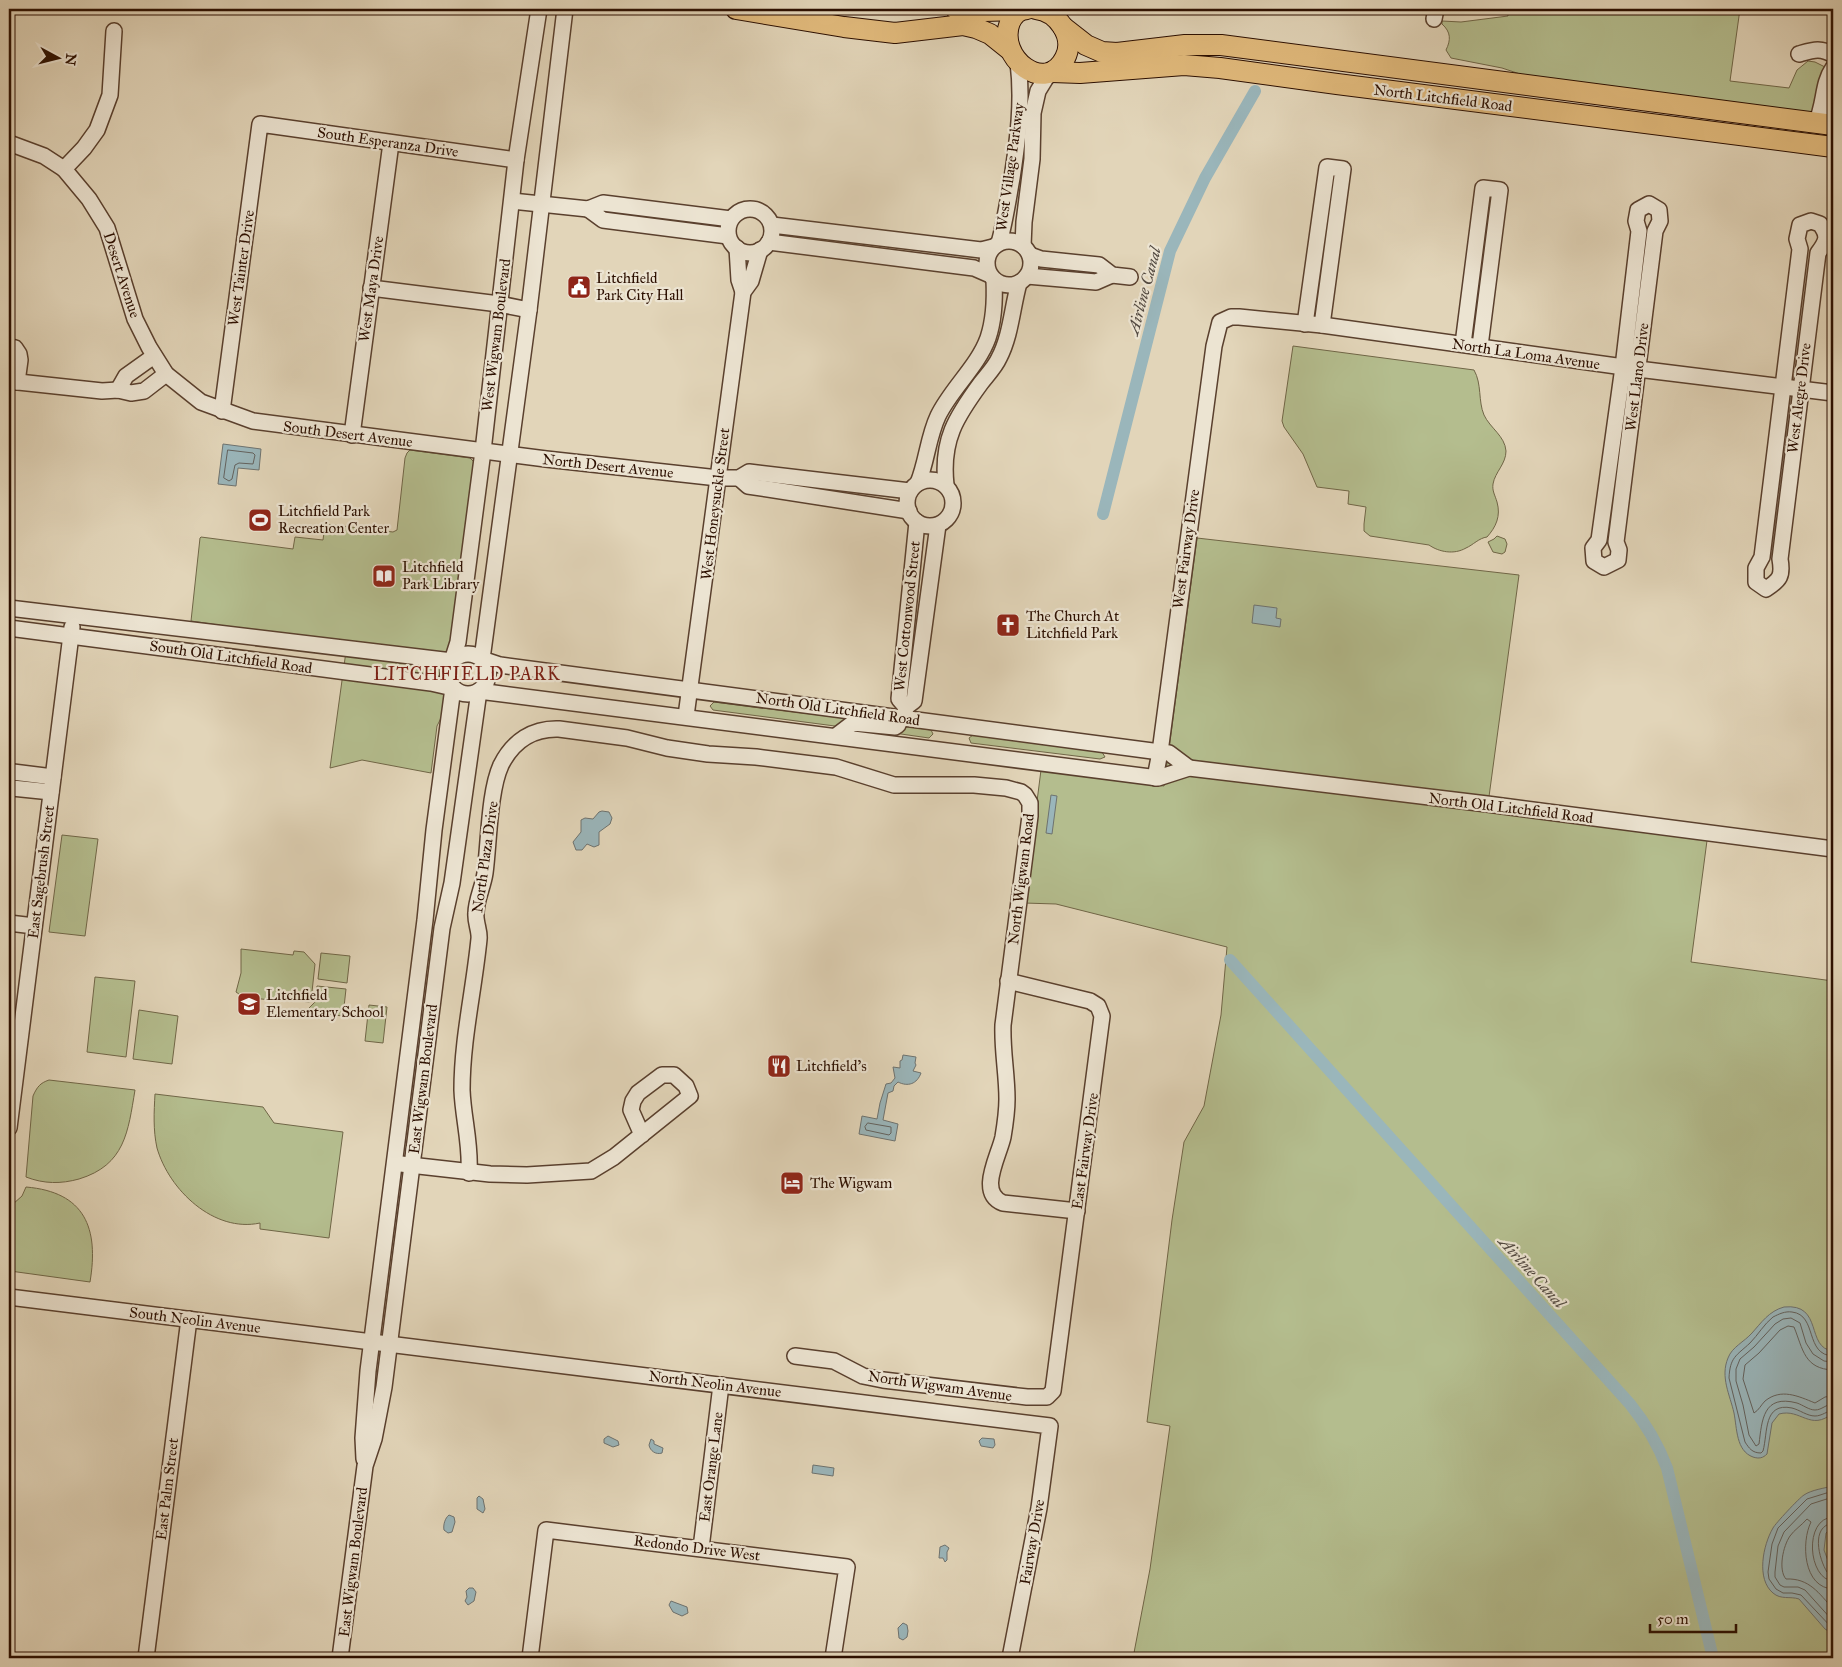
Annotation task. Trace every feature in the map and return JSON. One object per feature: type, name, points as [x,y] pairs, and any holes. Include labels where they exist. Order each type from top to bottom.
[{"type":"main road","points":[[736,9],[844,27],[895,33],[963,25],[990,34],[1031,71],[1050,73],[1060,66],[1067,55],[1068,44],[1058,18],[1048,13],[1027,9],[985,11],[956,9]]},
{"type":"main road","points":[[1014,56],[1007,39],[1008,27],[1012,17],[1027,9]]},
{"type":"main road","name":"North Litchfield Road","points":[[1058,18],[1086,46],[1102,52],[1117,53],[1185,45],[1220,45],[1824,124]]},
{"type":"main road","name":"North Litchfield Road","points":[[1050,73],[1184,64],[1833,147]]},
{"type":"street","name":"West Wigwam Boulevard","points":[[452,661],[458,640],[483,451],[516,160],[539,9]]},
{"type":"street","name":"West Wigwam Boulevard","points":[[482,659],[504,454],[529,310],[565,9]]},
{"type":"street","points":[[64,169],[84,148],[97,130],[110,96],[114,31]]},
{"type":"street","points":[[1800,54],[1811,50],[1824,49],[1833,56]]},
{"type":"street","name":"West Village Parkway","points":[[996,245],[1005,224],[1019,127],[1021,85],[1014,56]]},
{"type":"street","points":[[1824,124],[1822,111],[1828,76],[1833,68]]},
{"type":"street","name":"West Village Parkway","points":[[1026,251],[1024,222],[1032,159],[1033,113],[1038,91],[1050,73]]},
{"type":"street","name":"South Esperanza Drive","points":[[260,124],[516,160]]},
{"type":"street","name":"West Tainter Drive","points":[[222,411],[260,124]]},
{"type":"street","name":"West Maya Drive","points":[[352,435],[391,142]]},
{"type":"street","name":"Desert Avenue","points":[[9,143],[44,156],[64,169],[90,199],[107,228],[135,319],[154,356],[166,374],[202,402]]},
{"type":"street","points":[[1305,324],[1326,167],[1342,169],[1322,325]]},
{"type":"street","points":[[1463,344],[1483,188],[1500,190],[1480,346]]},
{"type":"street","points":[[512,201],[588,209],[603,203],[731,219]]},
{"type":"street","name":"West Llano Drive","points":[[1649,282],[1631,368],[1609,471],[1599,540],[1594,548],[1594,561],[1604,567],[1618,560],[1619,550],[1616,542],[1625,472],[1631,368],[1633,281],[1639,231],[1636,221],[1638,210],[1650,204],[1659,210],[1661,215],[1655,231],[1649,282]]},
{"type":"street","points":[[732,242],[728,230],[731,219],[742,210],[754,208],[767,216],[772,225],[772,236],[765,246]]},
{"type":"street","points":[[588,209],[603,220],[732,242],[748,253],[765,246],[974,268],[1008,286],[1023,280],[1096,282],[1112,275],[1130,277]]},
{"type":"street","name":"West Alegre Drive","points":[[1811,221],[1820,224],[1826,232],[1825,243],[1818,253],[1811,303],[1780,559],[1782,570],[1778,581],[1766,589],[1756,582],[1756,568],[1762,557],[1784,387],[1800,249],[1797,239],[1800,225],[1811,221]]},
{"type":"street","points":[[772,225],[981,250],[1013,241],[1041,259],[1099,265],[1112,275]]},
{"type":"street","name":"West Honeysuckle Street","points":[[732,242],[739,280],[744,292]]},
{"type":"street","points":[[1316,244],[1332,246]]},
{"type":"street","points":[[913,517],[907,501],[924,466],[937,417],[988,339],[995,299],[987,260],[996,245]]},
{"type":"street","name":"West Honeysuckle Street","points":[[686,716],[744,292],[751,282],[765,246]]},
{"type":"street","points":[[946,485],[932,479],[914,487],[749,472],[739,478],[748,486],[913,517],[924,525],[938,524],[946,520],[954,505],[946,485],[944,458],[950,434],[960,412],[999,359],[1008,336],[1023,280],[1032,262],[1026,251]]},
{"type":"street","points":[[1474,263],[1490,265]]},
{"type":"street","points":[[1633,281],[1649,282]]},
{"type":"street","points":[[371,288],[499,304],[529,310]]},
{"type":"street","points":[[1794,302],[1811,303]]},
{"type":"street","name":"North La Loma Avenue","points":[[1220,322],[1231,317],[1239,317],[1322,325],[1631,368],[1833,393]]},
{"type":"street","name":"West Fairway Drive","points":[[1155,778],[1214,346],[1220,322]]},
{"type":"street","points":[[9,347],[15,348],[19,354],[13,381],[102,391],[118,390],[126,393],[144,391],[166,374]]},
{"type":"street","points":[[118,390],[126,376],[154,356]]},
{"type":"street","name":"South Desert Avenue","points":[[202,402],[253,422],[504,454]]},
{"type":"street","name":"North Desert Avenue","points":[[504,454],[718,478],[739,478]]},
{"type":"street","points":[[1609,471],[1625,472]]},
{"type":"street","points":[[1770,490],[1788,492]]},
{"type":"street","name":"West Cottonwood Street","points":[[913,517],[899,699],[905,713],[914,701],[938,524]]},
{"type":"street","name":"South Old Litchfield Road","points":[[9,608],[452,661]]},
{"type":"street","name":"East Sagebrush Street","points":[[9,1128],[13,1059],[34,926],[74,616]]},
{"type":"street","name":"South Old Litchfield Road","points":[[9,628],[431,683],[453,688]]},
{"type":"street","points":[[464,654],[477,656],[482,659],[486,664],[488,676],[487,682],[479,691],[465,694],[453,688],[448,677],[452,661],[464,654]]},
{"type":"street","name":"North Old Litchfield Road","points":[[482,659],[500,664],[690,690],[905,713],[1169,753],[1189,768]]},
{"type":"street","name":"East Wigwam Boulevard","points":[[340,1658],[365,1466],[374,1440],[384,1387],[380,1343],[394,1163],[453,688]]},
{"type":"street","name":"North Old Litchfield Road","points":[[479,691],[686,716],[1155,778],[1189,768],[1488,804],[1833,849]]},
{"type":"street","name":"East Wigwam Boulevard","points":[[380,1343],[412,1166],[442,928],[452,882],[479,691]]},
{"type":"street","points":[[836,736],[853,723],[894,728],[905,713]]},
{"type":"street","name":"North Plaza Drive","points":[[469,1173],[470,1148],[462,1092],[464,1052],[480,937],[475,915],[485,873],[495,781],[502,764],[512,748],[520,741],[536,732],[550,729],[627,738],[667,748],[708,754]]},
{"type":"street","name":"North Wigwam Road","points":[[708,754],[756,757],[836,767],[894,785],[984,786],[1014,790],[1025,795],[1030,803],[1030,816],[1008,982],[1003,1040],[1007,1103],[1002,1141],[991,1180],[991,1191],[996,1200],[1006,1204],[1077,1211]]},
{"type":"street","points":[[9,774],[13,772],[53,777]]},
{"type":"street","points":[[9,787],[51,792]]},
{"type":"street","points":[[9,923],[34,926]]},
{"type":"street","name":"East Fairway Drive","points":[[1008,982],[1090,1001],[1096,1004],[1101,1012],[1102,1021],[1054,1389]]},
{"type":"street","points":[[394,1163],[469,1173],[527,1175],[591,1171],[614,1157],[642,1135]]},
{"type":"street","name":"South Neolin Avenue","points":[[9,1297],[380,1343]]},
{"type":"street","name":"East Palm Street","points":[[146,1658],[189,1319]]},
{"type":"street","name":"North Neolin Avenue","points":[[380,1343],[1050,1426]]},
{"type":"street","name":"North Wigwam Avenue","points":[[795,1356],[838,1362],[867,1377],[997,1394],[1047,1397],[1052,1394],[1054,1389]]},
{"type":"street","name":"East Orange Lane","points":[[701,1548],[722,1385]]},
{"type":"street","name":"Fairway Drive","points":[[1010,1658],[1039,1508],[1050,1426]]},
{"type":"street","name":"Redondo Drive West","points":[[530,1658],[546,1530],[847,1567],[833,1658]]},
{"type":"green space","points":[[1507,9],[1740,9],[1730,81],[1789,88],[1797,70],[1808,61],[1815,62],[1833,71],[1833,120],[1547,83],[1502,68],[1451,58],[1446,50],[1449,43],[1449,33],[1442,24],[1442,21],[1461,22],[1508,16]]},
{"type":"green space","points":[[1293,346],[1474,370],[1478,381],[1484,415],[1500,436],[1506,451],[1506,456],[1493,484],[1498,517],[1487,537],[1469,547],[1452,552],[1442,551],[1429,545],[1370,536],[1364,531],[1366,507],[1348,504],[1349,491],[1317,487],[1303,454],[1284,427],[1282,421]]},
{"type":"green space","points":[[410,450],[470,458],[475,463],[476,470],[444,712],[437,726],[431,773],[362,760],[330,768],[347,644],[191,621],[200,538],[293,549],[295,537],[323,540],[325,524],[393,532],[397,530],[405,458]]},
{"type":"green space","points":[[1497,536],[1505,539],[1507,544],[1505,552],[1502,554],[1493,552],[1488,542]]},
{"type":"green space","points":[[1197,538],[1519,575],[1488,804],[1708,833],[1691,962],[1833,981],[1833,1658],[1133,1658],[1150,1569],[1170,1426],[1147,1422],[1172,1220],[1184,1142],[1204,1106],[1221,1015],[1227,947],[1056,904],[1024,903],[1041,770],[1164,786]]},
{"type":"green space","points":[[714,702],[851,719],[850,728],[713,710],[710,706]]},
{"type":"green space","points":[[895,725],[931,730],[933,734],[929,738],[894,733]]},
{"type":"green space","points":[[973,735],[1102,752],[1105,757],[1100,759],[971,743],[969,738]]},
{"type":"green space","points":[[62,835],[98,839],[85,936],[49,932]]},
{"type":"green space","points":[[241,949],[293,955],[294,951],[304,952],[315,964],[311,1001],[240,997],[236,992],[241,973]]},
{"type":"green space","points":[[321,953],[350,956],[347,983],[318,979]]},
{"type":"green space","points":[[95,977],[135,981],[126,1057],[87,1052]]},
{"type":"green space","points":[[317,986],[346,989],[343,1016],[305,1012],[315,1002]]},
{"type":"green space","points":[[369,1005],[387,1007],[383,1043],[365,1041]]},
{"type":"green space","points":[[139,1010],[178,1016],[172,1064],[133,1059]]},
{"type":"green space","points":[[49,1080],[135,1090],[130,1120],[122,1145],[106,1165],[94,1173],[79,1179],[52,1183],[26,1177],[33,1096],[43,1082]]},
{"type":"green space","points":[[155,1094],[263,1107],[274,1123],[343,1132],[329,1238],[260,1229],[260,1223],[243,1224],[226,1221],[210,1215],[196,1205],[172,1179],[163,1164],[157,1148],[154,1128]]},
{"type":"green space","points":[[26,1187],[46,1190],[62,1196],[75,1205],[84,1216],[92,1245],[90,1282],[10,1271],[9,1238],[13,1204],[22,1196]]},
{"type":"water","points":[[223,444],[261,449],[259,470],[238,468],[236,486],[218,484]]},
{"type":"water","points":[[1254,605],[1277,608],[1276,618],[1281,619],[1280,627],[1252,623]]},
{"type":"water","points":[[1051,795],[1057,796],[1052,834],[1046,833]]},
{"type":"water","points":[[602,811],[609,812],[612,818],[610,824],[599,832],[599,845],[594,847],[587,844],[582,850],[576,850],[573,842],[581,832],[581,820],[585,818],[593,819]]},
{"type":"water","points":[[903,1055],[916,1057],[916,1065],[913,1071],[921,1073],[912,1084],[898,1082],[894,1086],[893,1091],[888,1093],[883,1120],[898,1124],[895,1141],[859,1134],[862,1116],[877,1119],[886,1084],[891,1083],[895,1078],[893,1067],[900,1068],[900,1061]]},
{"type":"water","points":[[1784,1307],[1796,1308],[1805,1312],[1810,1318],[1819,1342],[1824,1348],[1833,1351],[1833,1413],[1818,1420],[1787,1413],[1779,1414],[1772,1423],[1767,1454],[1761,1458],[1755,1458],[1743,1450],[1738,1438],[1725,1379],[1726,1365],[1730,1354],[1762,1321],[1770,1314]]},
{"type":"water","points":[[608,1436],[618,1441],[619,1445],[613,1447],[604,1443],[604,1439]]},
{"type":"water","points":[[982,1438],[994,1439],[995,1445],[993,1448],[981,1446],[979,1441]]},
{"type":"water","points":[[651,1439],[654,1441],[654,1444],[663,1448],[662,1453],[656,1453],[651,1449],[649,1445]]},
{"type":"water","points":[[813,1465],[834,1468],[833,1476],[812,1473]]},
{"type":"water","points":[[1833,1486],[1833,1527],[1826,1533],[1824,1550],[1833,1574],[1833,1634],[1825,1629],[1799,1599],[1782,1597],[1773,1593],[1764,1579],[1763,1562],[1769,1535],[1787,1511],[1807,1493]]},
{"type":"water","points":[[479,1496],[483,1499],[485,1509],[483,1513],[477,1509],[477,1498]]},
{"type":"water","points":[[449,1515],[454,1517],[455,1522],[452,1532],[448,1533],[444,1530],[444,1526],[445,1520]]},
{"type":"water","points":[[945,1545],[949,1548],[945,1562],[943,1558],[939,1558],[940,1547]]},
{"type":"water","points":[[469,1588],[473,1588],[476,1592],[474,1601],[468,1605],[465,1601],[467,1597],[466,1591]]},
{"type":"water","points":[[671,1601],[687,1607],[688,1613],[682,1616],[673,1612],[669,1605]]},
{"type":"water","points":[[903,1623],[907,1625],[908,1631],[907,1637],[903,1640],[899,1638],[898,1628]]},
{"type":"waterway","name":"Airline Canal","points":[[1103,514],[1170,251],[1205,178],[1255,91]]},
{"type":"waterway","name":"Airline Canal","points":[[1230,960],[1630,1404],[1641,1419],[1656,1442],[1667,1468],[1713,1658]]},
{"type":"place","name":"Litchfield Park City Hall","points":[[579,287]]},
{"type":"place","name":"Litchfield Park Recreation Center","points":[[260,520]]},
{"type":"place","name":"Litchfield Park Library","points":[[384,576]]},
{"type":"place","name":"The Church At Litchfield Park","points":[[1008,625]]},
{"type":"place","name":"Litchfield Elementary School","points":[[249,1004]]},
{"type":"place","name":"Litchfield's","points":[[779,1066]]},
{"type":"place","name":"The Wigwam","points":[[792,1183]]},
{"type":"district","name":"LITCHFIELD PARK","points":[[467,674]]}]
